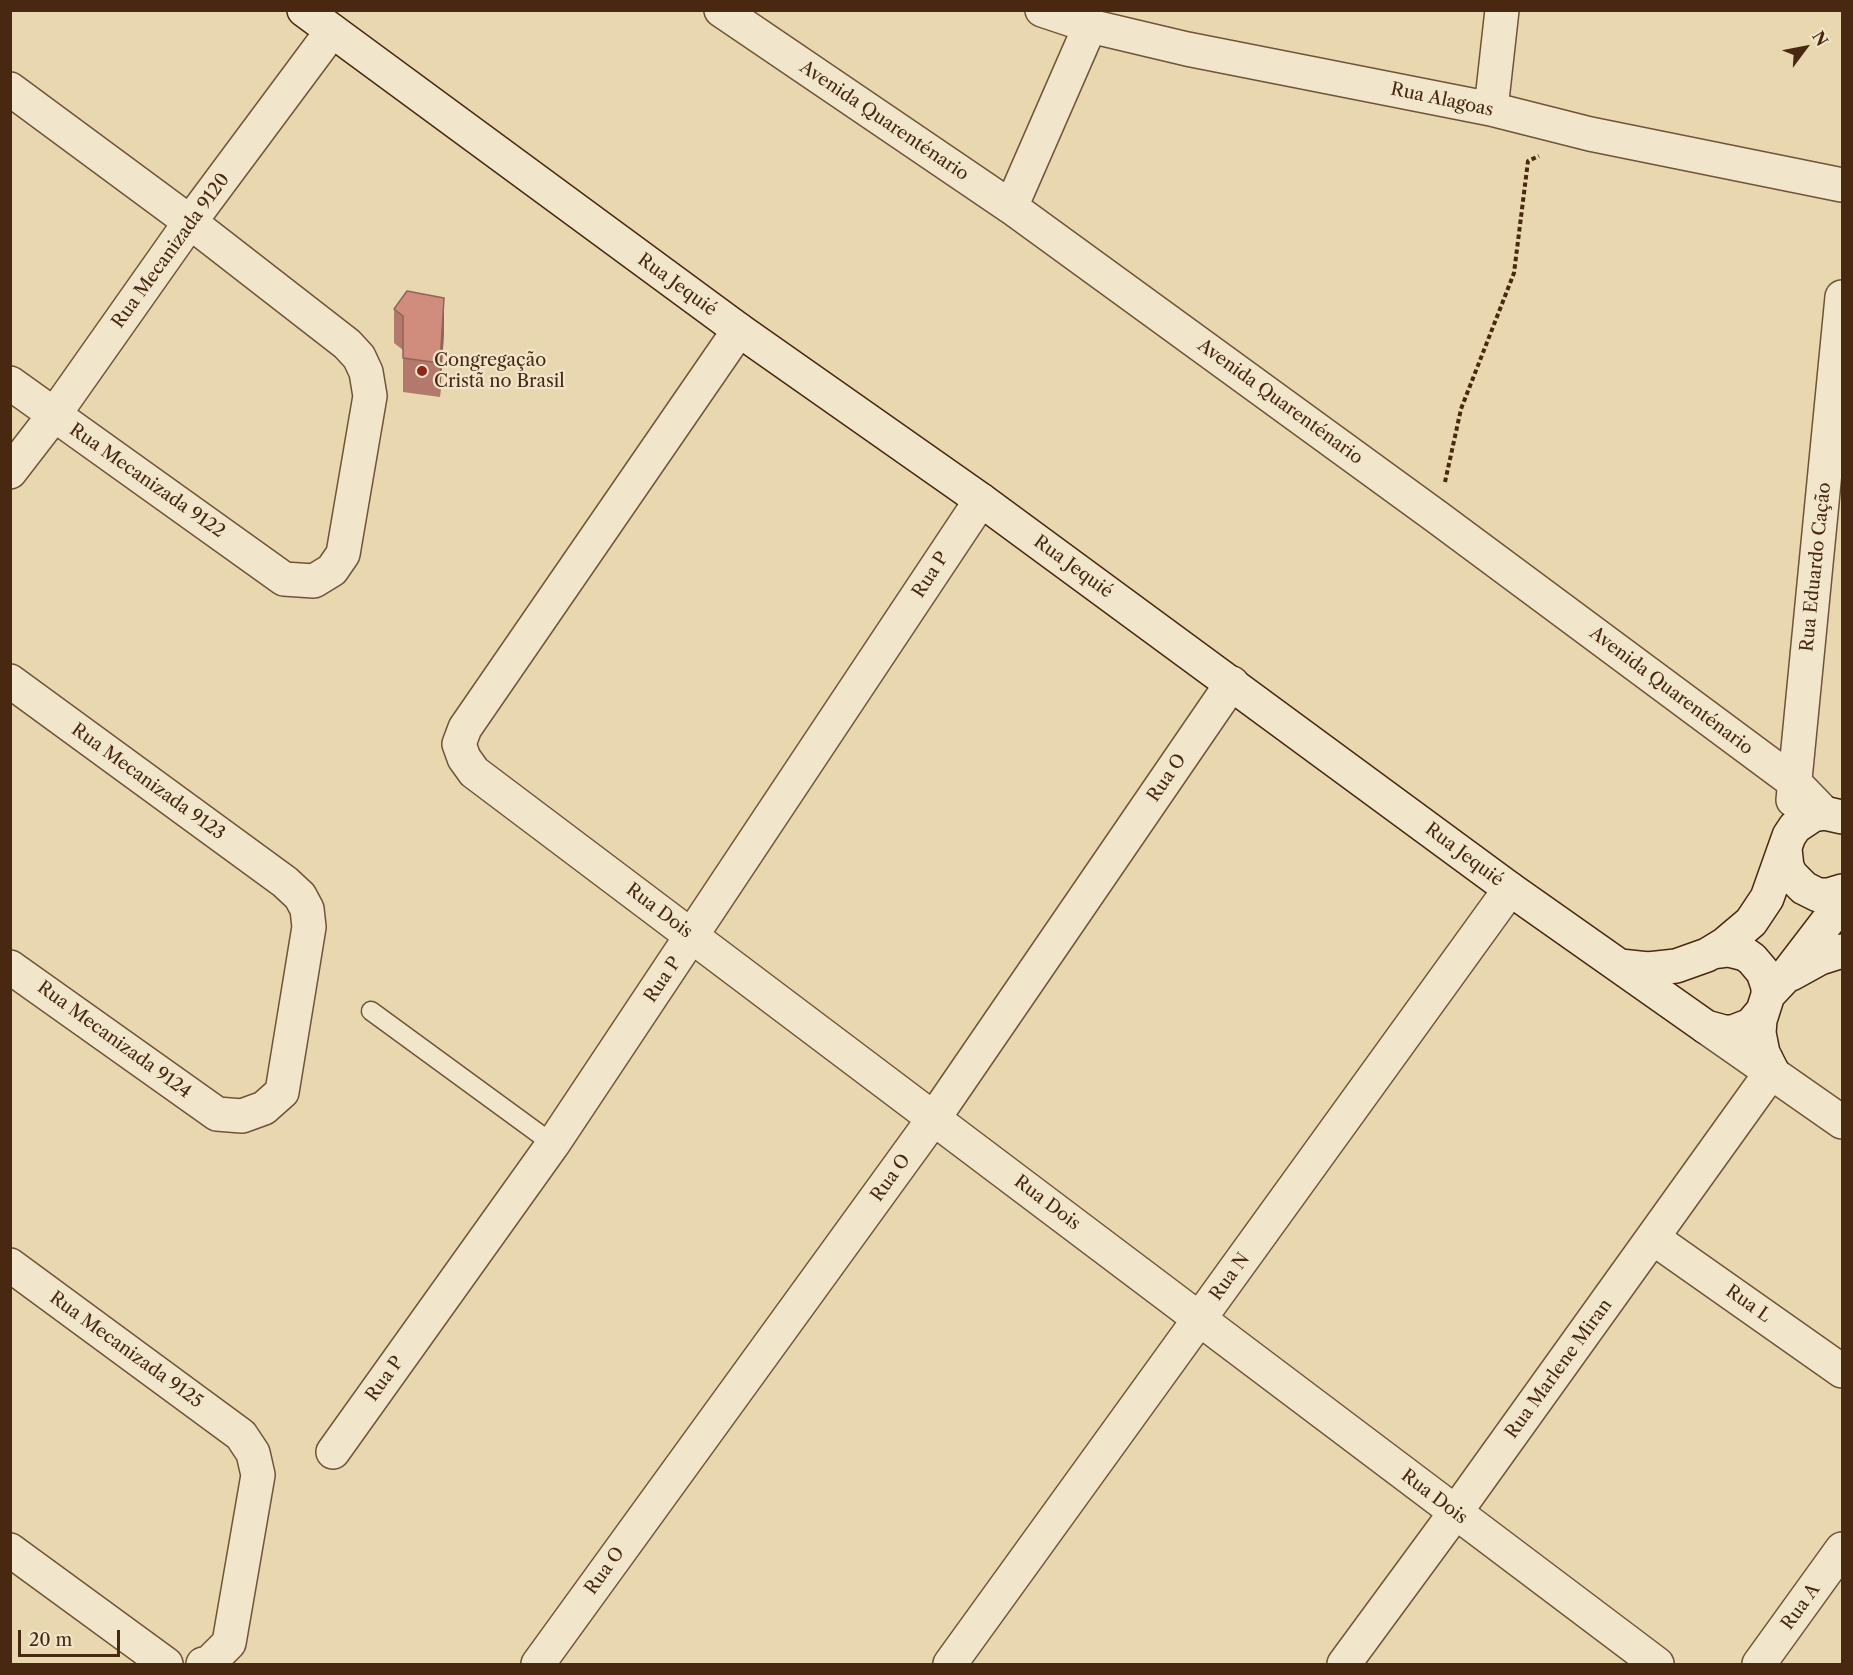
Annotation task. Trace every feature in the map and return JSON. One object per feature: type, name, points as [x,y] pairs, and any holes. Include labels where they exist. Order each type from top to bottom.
[{"type":"street","name":"Rua Jequié","points":[[304,10],[739,330],[981,500],[1510,889],[1842,1122]]},
{"type":"street","name":"Avenida Quarenténario","points":[[721,10],[1011,207],[1437,517],[1794,782],[1833,815]]},
{"type":"street","name":"Rua Alagoas","points":[[1042,10],[1090,26],[1187,49],[1491,109],[1590,134],[1842,185]]},
{"type":"street","points":[[1491,109],[1502,10]]},
{"type":"street","points":[[1011,207],[1090,26]]},
{"type":"street","name":"Rua Mecanizada 9120","points":[[10,472],[54,415],[190,222],[332,31]]},
{"type":"street","points":[[10,89],[190,222]]},
{"type":"street","name":"Rua Mecanizada 9122","points":[[10,383],[284,579],[314,581],[332,570],[343,554],[370,396],[366,372],[359,357],[347,344],[190,222]]},
{"type":"street","name":"Rua Eduardo Cação","points":[[1787,843],[1842,297]]},
{"type":"street","name":"Rua Dois","points":[[739,330],[465,728],[459,744],[464,758],[474,772],[1657,1665]]},
{"type":"street","name":"Rua P","points":[[333,1452],[553,1144],[981,500]]},
{"type":"street","name":"Rua Mecanizada 9123","points":[[10,681],[285,882],[300,896],[307,909],[309,927],[282,1092],[264,1108],[242,1116],[217,1114]]},
{"type":"street","name":"Rua O","points":[[538,1665],[934,1118],[1232,683]]},
{"type":"street","points":[[1787,843],[1787,867],[1791,875],[1831,900],[1751,1025],[1733,1032],[1724,1032],[1703,1025],[1688,1005],[1685,986],[1692,968],[1740,932],[1758,913],[1775,879],[1787,843],[1795,827],[1813,815],[1833,815]]},
{"type":"street","name":"Rua N","points":[[950,1665],[1510,889]]},
{"type":"street","points":[[1620,966],[1665,968],[1687,963],[1710,953],[1737,951],[1752,959],[1766,979],[1771,995],[1759,1033],[1763,1053],[1772,1071]]},
{"type":"street","points":[[1771,995],[1820,958],[1842,951]]},
{"type":"street","name":"Rua Mecanizada 9124","points":[[10,967],[217,1114]]},
{"type":"street","name":"Rua Marlene Miran","points":[[1344,1665],[1772,1071]]},
{"type":"street","name":"Rua L","points":[[1653,1238],[1842,1371]]},
{"type":"street","name":"Rua Mecanizada 9125","points":[[10,1265],[241,1435],[253,1453],[258,1475],[229,1643],[210,1662],[203,1665]]},
{"type":"street","name":"Rua A","points":[[1759,1665],[1842,1549]]},
{"type":"street","points":[[10,1550],[166,1665]]},
{"type":"lane","points":[[372,1011],[553,1144]]},
{"type":"path","points":[[1437,517],[1461,409],[1514,273],[1528,161],[1590,134]]},
{"type":"building","points":[[407,291],[444,298],[440,363],[403,358],[403,316],[394,309]]},
{"type":"place","name":"Congregação Cristã no Brasil","points":[[422,371]]}]
